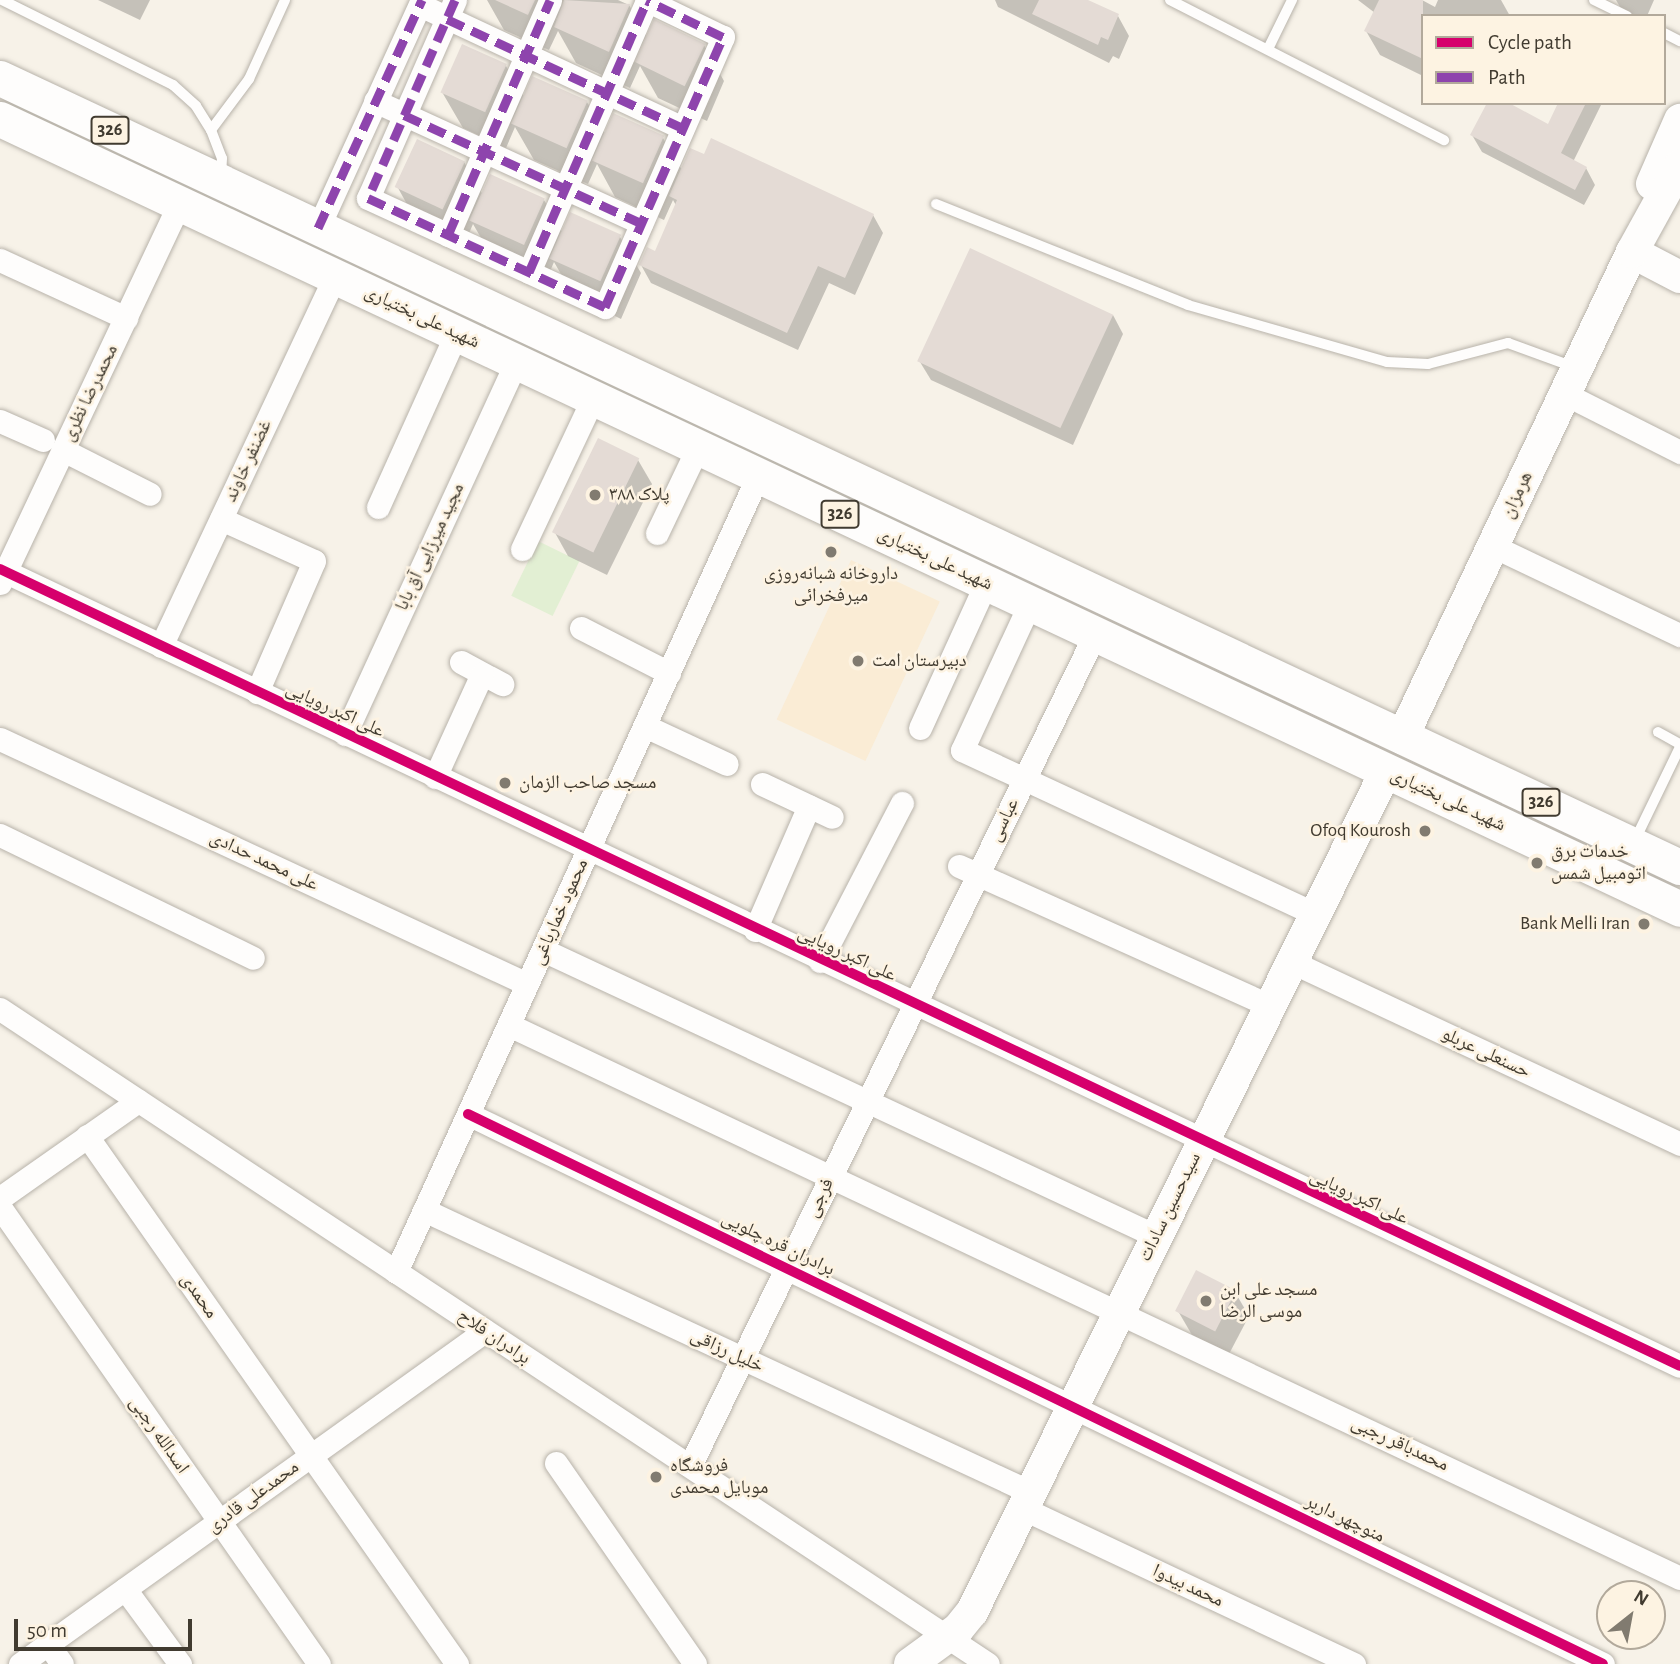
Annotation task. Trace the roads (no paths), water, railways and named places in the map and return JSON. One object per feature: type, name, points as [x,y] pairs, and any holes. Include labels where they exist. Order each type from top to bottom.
[{"type":"main road","name":"326","points":[[0,78],[221,182]]},
{"type":"main road","name":"شهید علی بختیاری","points":[[0,119],[1680,909]]},
{"type":"main road","name":"هرمزان","points":[[1632,252],[1652,184],[1680,120]]},
{"type":"main road","name":"هرمزان","points":[[1402,738],[1632,252],[1680,165]]},
{"type":"main road","name":"شهید علی بختیاری","points":[[221,182],[1680,867]]},
{"type":"main road","points":[[1632,252],[1680,276]]},
{"type":"main road","points":[[758,476],[775,442]]},
{"type":"main road","points":[[1292,727],[1309,693]]},
{"type":"main road","points":[[1386,771],[1402,738]]},
{"type":"main road","name":"سیدحسین سادات","points":[[910,1664],[948,1637],[972,1612],[1386,771]]},
{"type":"street","points":[[448,235],[550,0]]},
{"type":"street","points":[[451,9],[368,198],[605,307],[723,37],[646,0],[529,272]]},
{"type":"street","points":[[318,228],[421,3],[451,9],[525,57],[683,128]]},
{"type":"street","points":[[375,101],[641,223]]},
{"type":"street","name":"محمدرضا نظری","points":[[2,574],[53,445],[126,318],[180,203]]},
{"type":"street","points":[[0,260],[126,318]]},
{"type":"street","name":"غضنفر خاوند","points":[[161,646],[335,276]]},
{"type":"street","points":[[378,507],[456,334]]},
{"type":"street","name":"مجید میرزایی آق بابا","points":[[345,734],[516,362]]},
{"type":"street","points":[[1571,381],[1680,452]]},
{"type":"street","points":[[522,549],[593,398]]},
{"type":"street","points":[[0,421],[150,494]]},
{"type":"street","points":[[657,533],[698,447]]},
{"type":"street","name":"محمود خمارباغی","points":[[396,1272],[758,476]]},
{"type":"street","points":[[221,519],[314,561],[257,692]]},
{"type":"street","points":[[1493,546],[1680,635]]},
{"type":"street","name":"علی اکبر رویایی","points":[[2,574],[161,646],[1202,1143],[1680,1366]]},
{"type":"street","points":[[920,728],[986,583]]},
{"type":"street","points":[[1030,604],[962,750],[1315,914]]},
{"type":"street","points":[[581,628],[669,673]]},
{"type":"street","name":"عباسی","points":[[914,1005],[968,870],[1024,780],[1095,634]]},
{"type":"street","points":[[435,777],[492,679],[461,662]]},
{"type":"street","points":[[645,726],[727,764]]},
{"type":"street","name":"علی محمد حدادی","points":[[0,738],[527,984]]},
{"type":"street","points":[[762,784],[832,817]]},
{"type":"street","points":[[820,961],[902,803]]},
{"type":"street","points":[[755,930],[808,806]]},
{"type":"street","points":[[0,835],[253,958]]},
{"type":"street","points":[[968,870],[1270,1006]]},
{"type":"street","points":[[543,950],[1156,1236]]},
{"type":"street","name":"حسنعلی عربلو","points":[[1292,962],[1680,1144]]},
{"type":"street","name":"فرجی","points":[[690,1466],[914,1005]]},
{"type":"street","name":"برادران فلاح","points":[[0,1009],[988,1664]]},
{"type":"street","name":"محمدباقر رجبی","points":[[509,1025],[1680,1578]]},
{"type":"street","points":[[0,1198],[138,1101]]},
{"type":"street","name":"برادران قره چلویی","points":[[468,1114],[1072,1406]]},
{"type":"street","name":"محمدی","points":[[87,1136],[457,1664]]},
{"type":"street","name":"اسدالله رجبی","points":[[0,1207],[319,1664]]},
{"type":"street","name":"خلیل رزاقی","points":[[424,1210],[743,1358],[1026,1500]]},
{"type":"street","name":"محمدعلی قادری","points":[[20,1664],[485,1331]]},
{"type":"street","name":"منوچهر داربر","points":[[1072,1406],[1603,1664]]},
{"type":"street","points":[[556,1463],[695,1664]]},
{"type":"street","name":"محمد بیدوا","points":[[1026,1500],[1354,1664]]},
{"type":"street","points":[[125,1588],[180,1664]]},
{"type":"street","points":[[48,1644],[62,1664]]},
{"type":"lane","points":[[211,130],[249,79],[285,0]]},
{"type":"lane","points":[[1170,0],[1444,140]]},
{"type":"lane","points":[[1268,49],[1292,0]]},
{"type":"lane","points":[[1594,0],[1624,14]]},
{"type":"lane","points":[[6,1],[154,73],[196,106],[211,130],[222,158],[221,182]]},
{"type":"lane","points":[[936,204],[1188,305],[1387,362],[1428,364],[1508,343],[1571,381]]},
{"type":"lane","points":[[1633,845],[1680,746],[1658,732]]},
{"type":"place","name":"پلاک ۳۸۸","points":[[595,495]]},
{"type":"place","name":"داروخانه شبانه‌روزی میرفخرائی","points":[[831,552]]},
{"type":"place","name":"دبیرستان امت","points":[[858,661]]},
{"type":"place","name":"مسجد صاحب الزمان","points":[[505,783]]},
{"type":"place","name":"Ofoq Kourosh","points":[[1425,831]]},
{"type":"place","name":"خدمات برق اتومبیل شمس","points":[[1537,863]]},
{"type":"place","name":"Bank Melli Iran","points":[[1644,924]]},
{"type":"place","name":"مسجد علی ابن موسی الرضا","points":[[1206,1301]]},
{"type":"place","name":"فروشگاه موبایل محمدی","points":[[656,1477]]}]
